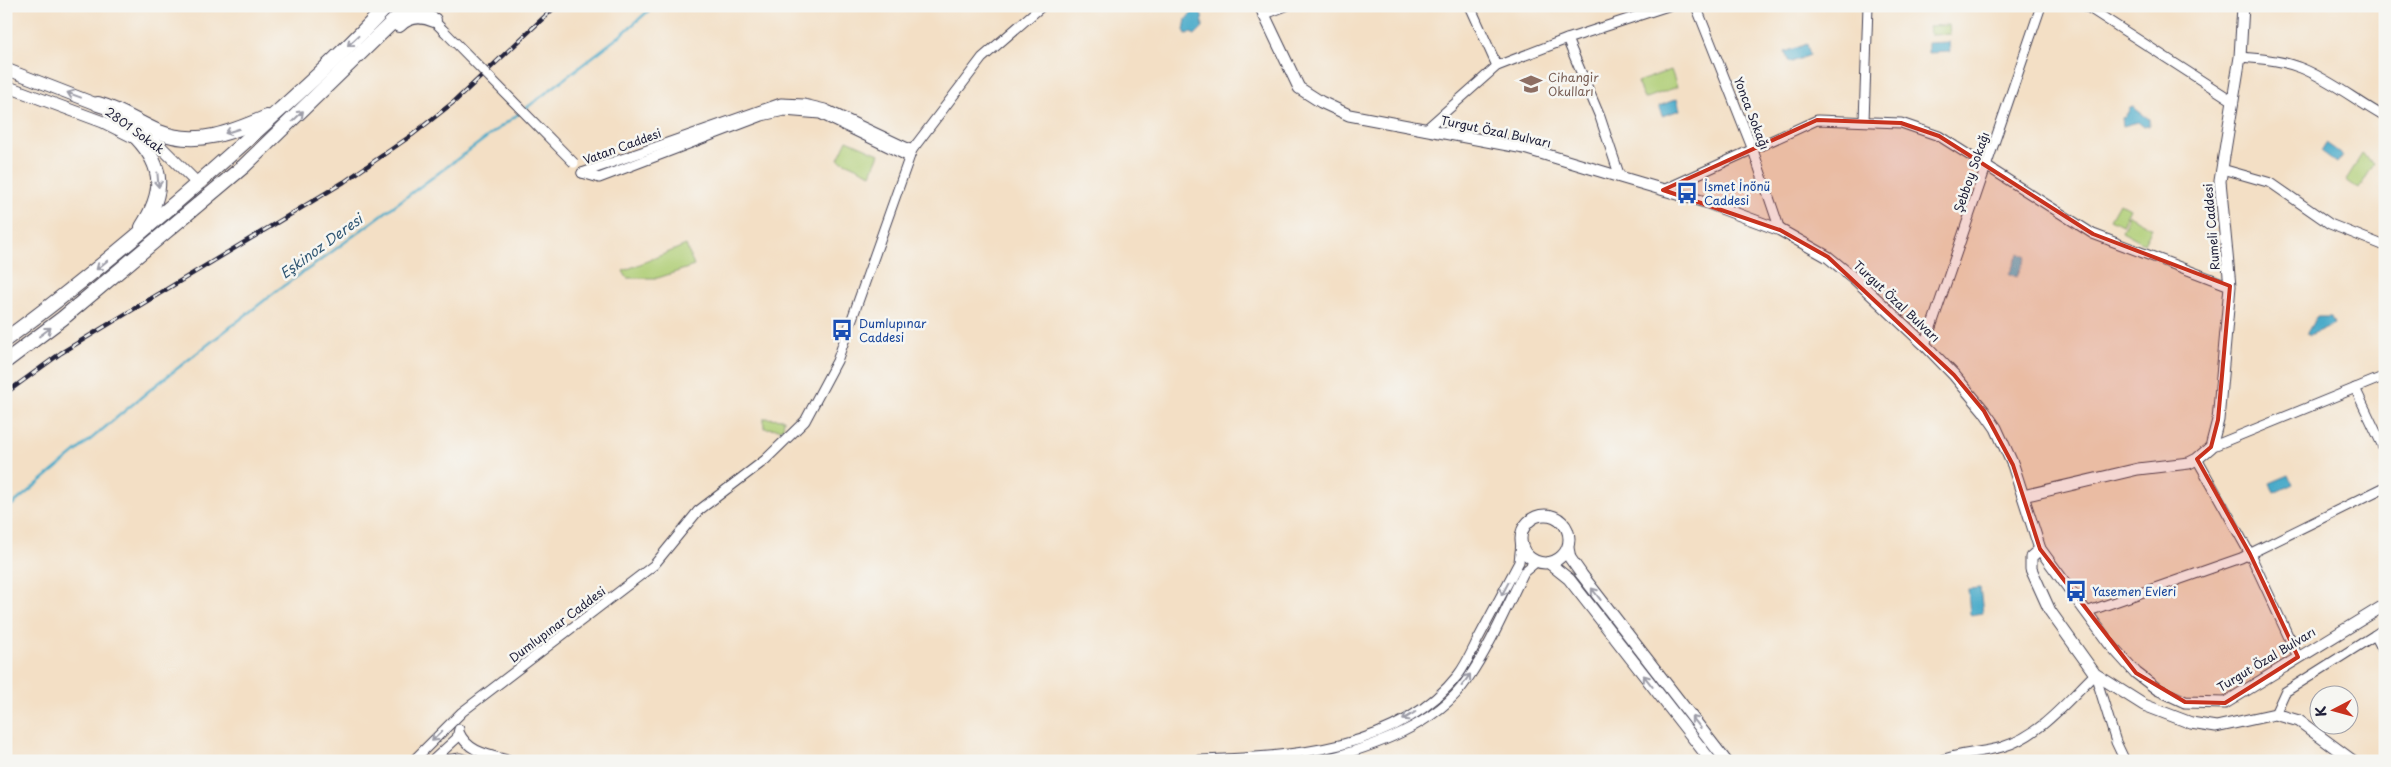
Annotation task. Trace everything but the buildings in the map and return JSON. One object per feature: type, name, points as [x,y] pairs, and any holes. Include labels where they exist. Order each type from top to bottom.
[{"type":"main road","points":[[6,339],[51,306],[196,188],[362,33],[387,6]]},
{"type":"main road","points":[[6,361],[96,291],[223,184],[341,75],[409,6]]},
{"type":"main road","points":[[341,75],[372,53],[406,18],[416,16],[434,20],[432,6]]},
{"type":"main road","points":[[98,104],[111,108],[158,131],[177,137],[194,139],[236,130],[277,113]]},
{"type":"main road","points":[[133,239],[155,205],[159,192],[157,171],[145,147],[137,138]]},
{"type":"main road","points":[[196,188],[211,191],[223,184]]},
{"type":"main road","points":[[96,291],[123,260],[187,206],[196,188]]},
{"type":"street","points":[[419,6],[434,20]]},
{"type":"street","name":"Dumlupınar Caddesi","points":[[413,761],[462,712],[654,565],[698,511],[765,460],[805,421],[837,361],[911,154],[982,58],[1042,6]]},
{"type":"street","points":[[1261,10],[1286,6]]},
{"type":"street","points":[[1470,6],[1497,66]]},
{"type":"street","points":[[1425,130],[1497,66],[1567,39],[1668,6]]},
{"type":"street","name":"Yonca Sokağı","points":[[1696,6],[1753,150],[1780,230]]},
{"type":"street","points":[[1864,121],[1868,6]]},
{"type":"street","name":"Şebboy Sokağı","points":[[1925,346],[2041,6]]},
{"type":"street","points":[[2086,6],[2234,101]]},
{"type":"street","name":"Rumeli Caddesi","points":[[2211,446],[2218,420],[2230,286],[2220,181],[2240,57],[2242,6]]},
{"type":"street","name":"Turgut Özal Bulvarı","points":[[1261,10],[1299,88],[1321,102],[1349,115],[1524,148],[1705,202],[1780,230],[1805,243],[1834,263],[1855,279],[1954,375],[1996,428],[2013,465],[2040,549],[2086,612],[2136,673],[2157,689],[2185,702],[2225,703],[2385,605]]},
{"type":"street","name":"Vatan Caddesi","points":[[434,20],[582,173],[781,103],[804,104],[825,109],[911,154]]},
{"type":"street","points":[[1567,39],[1600,117],[1620,177]]},
{"type":"street","points":[[2240,57],[2300,67],[2323,78],[2385,117]]},
{"type":"street","name":"2801 Sokak","points":[[6,69],[98,104],[118,114],[162,147],[196,188]]},
{"type":"street","name":"2801 Sokak","points":[[6,86],[103,122],[137,138],[196,188]]},
{"type":"street","points":[[1663,190],[1818,120],[1901,122],[1939,136],[2093,234],[2230,286]]},
{"type":"street","points":[[2222,169],[2272,183],[2330,224],[2385,246]]},
{"type":"street","points":[[2023,496],[2138,469],[2189,463],[2197,459],[2211,446],[2385,376]]},
{"type":"street","points":[[2355,388],[2385,451]]},
{"type":"street","points":[[2197,459],[2250,554],[2298,658]]},
{"type":"street","points":[[2086,612],[2250,554],[2385,487]]},
{"type":"street","points":[[1202,761],[1304,753],[1354,741],[1392,728],[1429,704],[1458,675],[1519,562],[1524,528],[1529,521],[1536,517],[1552,516],[1565,525],[1568,532],[1570,558],[1582,575],[1726,761]]},
{"type":"street","points":[[1521,544],[1529,558],[1536,562],[1549,563],[1570,579],[1711,761]]},
{"type":"street","points":[[1549,563],[1563,555],[1568,548]]},
{"type":"street","points":[[2040,549],[2031,558],[2031,569],[2056,623],[2095,674],[2116,742],[2125,761]]},
{"type":"street","points":[[1319,761],[1359,750],[1396,735],[1437,711],[1466,682],[1524,572],[1536,562]]},
{"type":"street","points":[[2275,714],[2285,692],[2385,628]]},
{"type":"street","points":[[2375,635],[2385,654]]},
{"type":"street","points":[[2095,674],[2144,705],[2191,722],[2216,727],[2275,714],[2299,721],[2353,761]]},
{"type":"street","points":[[1939,761],[1950,756],[2003,747],[2036,731],[2095,674]]},
{"type":"street","points":[[432,761],[457,738],[462,712]]},
{"type":"street","points":[[459,732],[463,742],[473,749],[511,761]]},
{"type":"street","points":[[439,761],[460,758],[469,761]]},
{"type":"highlighted area","points":[[1817,120],[1901,123],[1939,136],[2093,234],[2230,286],[2218,420],[2211,447],[2197,459],[2250,554],[2298,657],[2225,703],[2185,702],[2136,673],[2040,549],[2013,465],[1984,411],[1954,375],[1828,257],[1780,230],[1663,190]]},
{"type":"green space","points":[[1949,25],[1950,34],[1930,35],[1929,26]]},
{"type":"green space","points":[[1671,70],[1677,87],[1644,99],[1637,82]]},
{"type":"green space","points":[[847,140],[879,154],[871,174],[838,159]]},
{"type":"green space","points":[[2362,154],[2374,164],[2359,189],[2346,180]]},
{"type":"green space","points":[[2119,203],[2130,209],[2122,225],[2110,219]]},
{"type":"green space","points":[[2129,215],[2152,228],[2144,243],[2122,231]]},
{"type":"green space","points":[[686,245],[694,266],[658,278],[627,278],[623,271]]},
{"type":"green space","points":[[764,418],[784,419],[783,429],[764,428]]},
{"type":"water","points":[[1195,9],[1202,16],[1203,27],[1195,35],[1191,33],[1186,34],[1184,30],[1186,19]]},
{"type":"water","points":[[1949,42],[1950,52],[1928,53],[1928,43]]},
{"type":"water","points":[[1807,44],[1810,55],[1789,63],[1785,52]]},
{"type":"water","points":[[1677,99],[1680,110],[1662,116],[1659,106]]},
{"type":"water","points":[[2133,107],[2149,119],[2149,126],[2144,127],[2138,122],[2123,126],[2122,118]]},
{"type":"water","points":[[2326,143],[2343,155],[2337,163],[2321,151]]},
{"type":"water","points":[[2019,253],[2026,257],[2017,277],[2009,274]]},
{"type":"water","points":[[2316,317],[2331,317],[2334,324],[2310,335],[2307,333]]},
{"type":"water","points":[[2289,475],[2293,484],[2274,493],[2270,483]]},
{"type":"water","points":[[1980,588],[1983,613],[1970,615],[1968,589]]},
{"type":"waterway","name":"Eşkinoz Deresi","points":[[525,109],[621,35],[654,6]]},
{"type":"waterway","name":"Eşkinoz Deresi","points":[[6,510],[151,389],[279,289],[521,112]]},
{"type":"railway","points":[[6,393],[61,353],[344,182],[412,135],[455,101],[556,6]]},
{"type":"place","name":"Cihangir Okulları","points":[[1531,84]]},
{"type":"place","name":"İsmet İnönü Caddesi","points":[[1687,193]]},
{"type":"place","name":"Dumlupınar Caddesi","points":[[842,330]]},
{"type":"place","name":"Yasemen Evleri","points":[[2076,591]]}]
